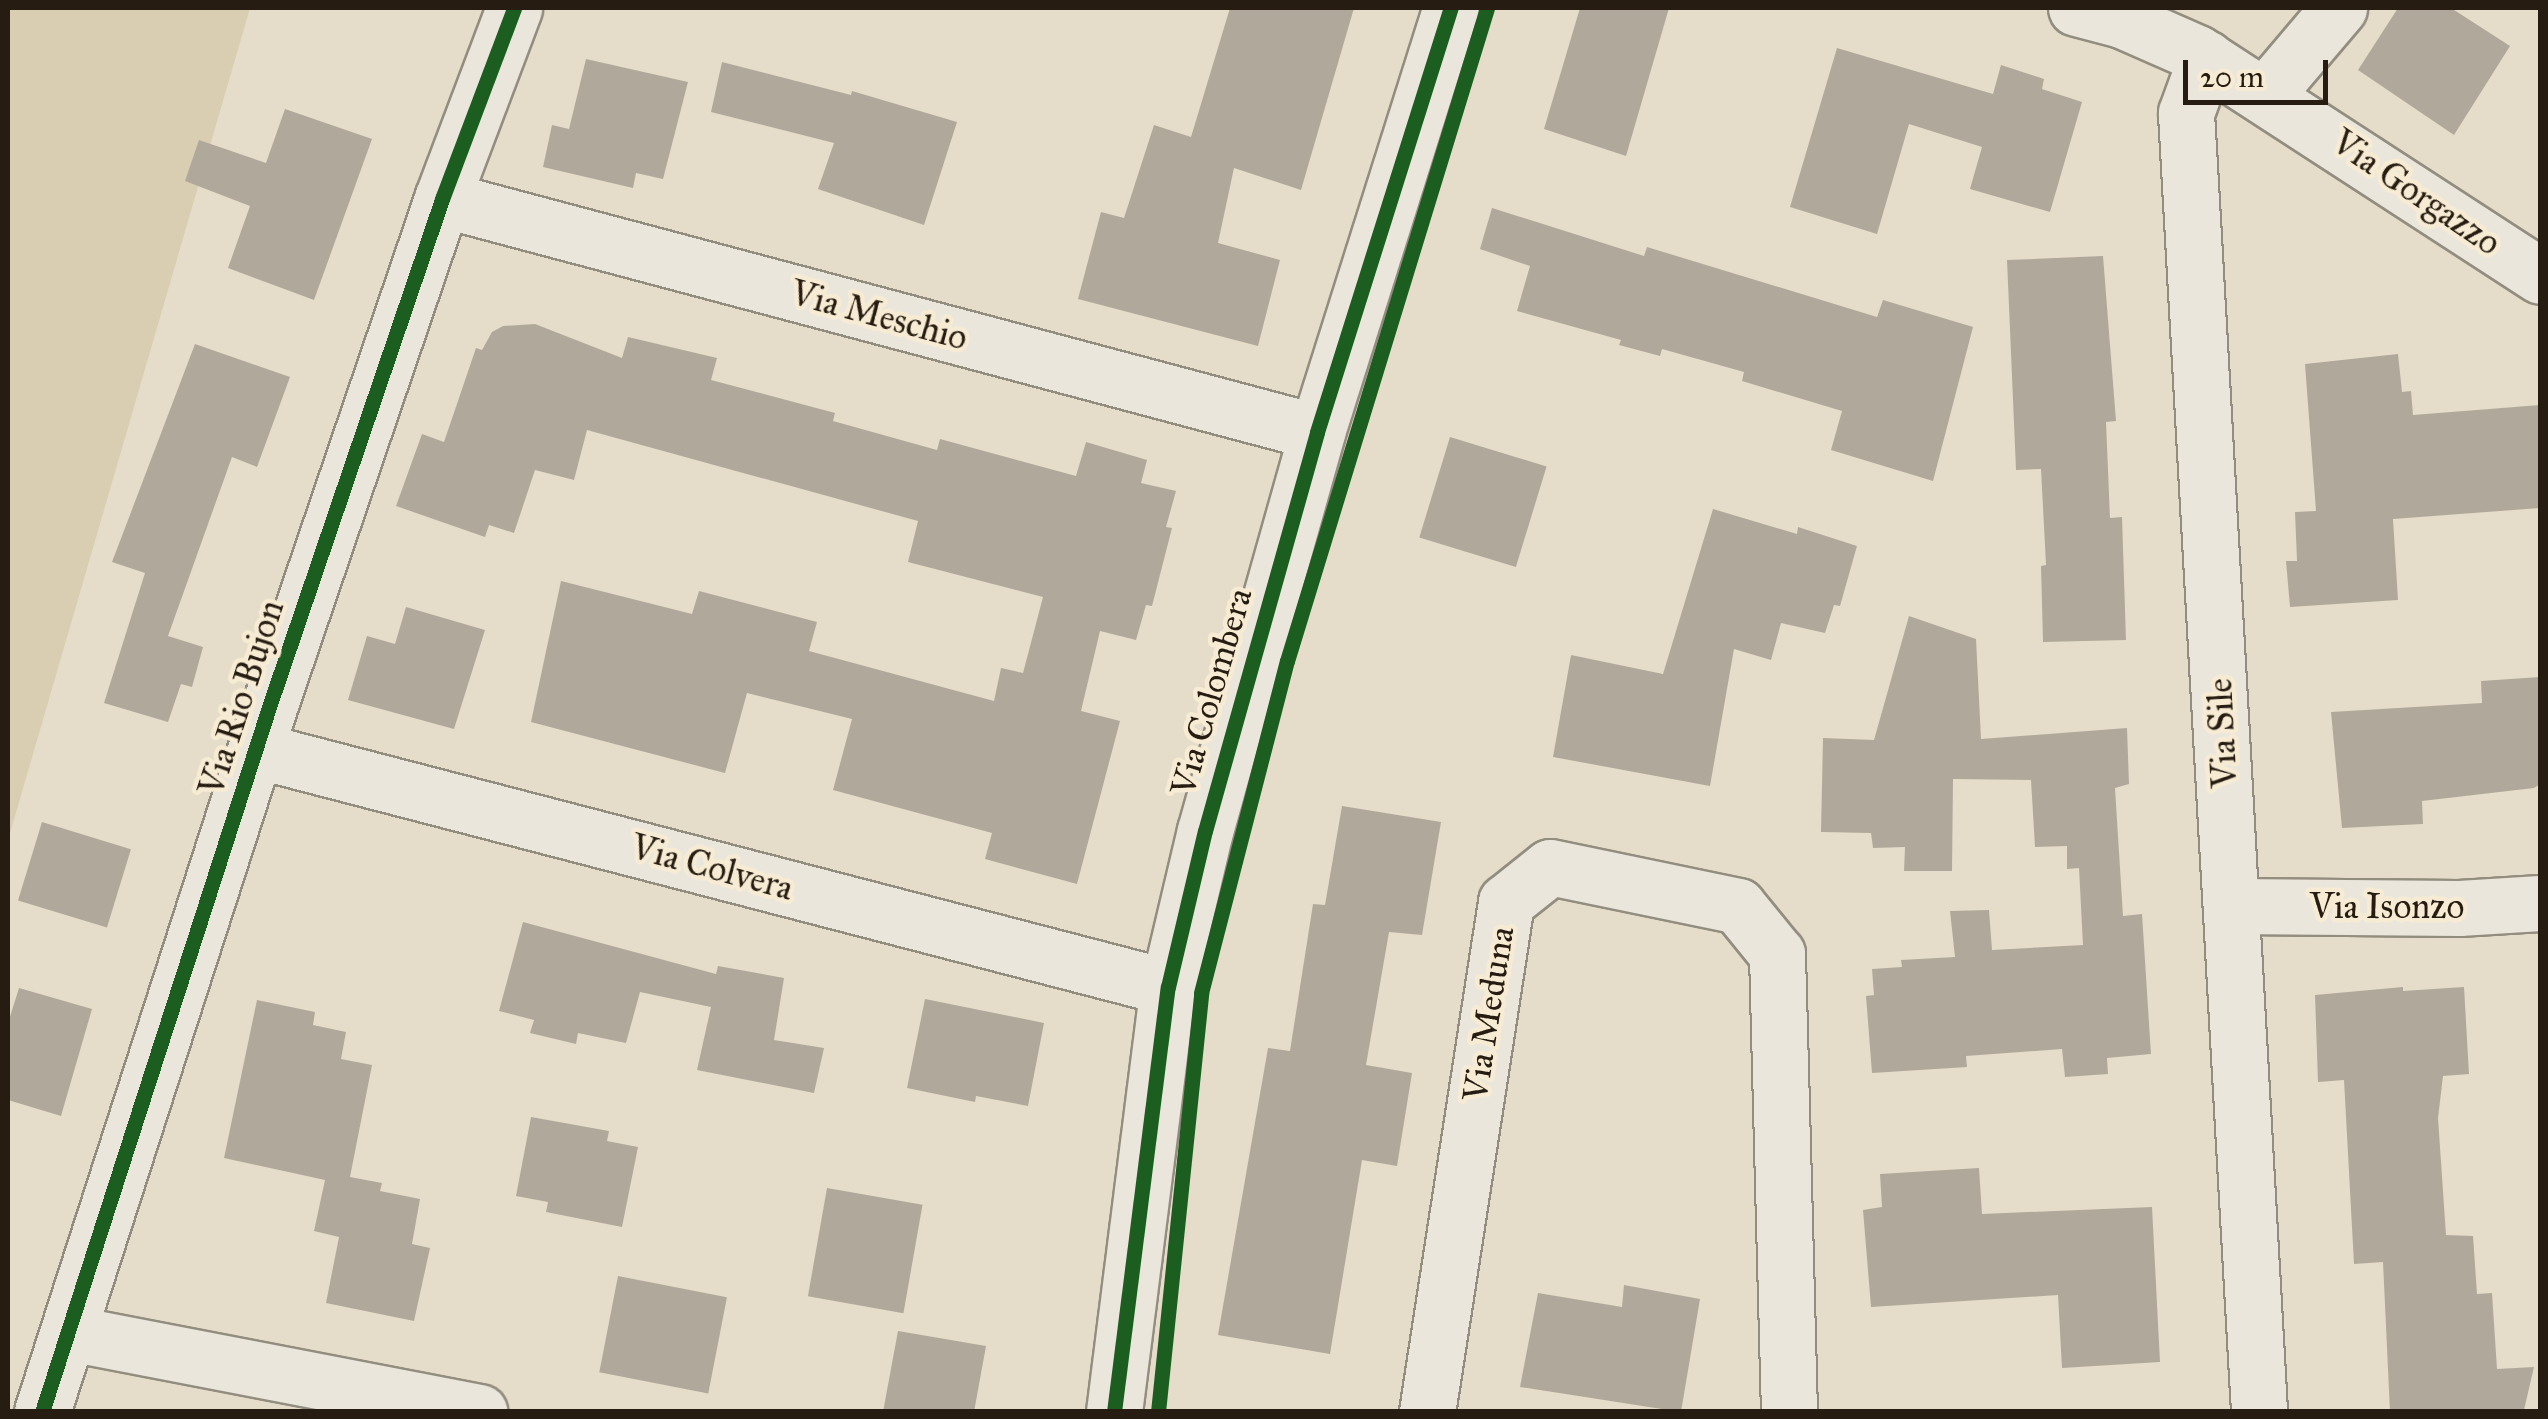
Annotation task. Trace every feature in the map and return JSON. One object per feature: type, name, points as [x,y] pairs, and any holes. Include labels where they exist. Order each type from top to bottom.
[{"type":"street","name":"Via Rio Bujon","points":[[42,1412],[256,750],[442,199],[514,8]]},
{"type":"street","name":"Via Colombera","points":[[1121,1411],[1168,986],[1205,831],[1316,432],[1451,8]]},
{"type":"street","name":"Via Gorgazzo","points":[[2076,8],[2122,20],[2206,58],[2540,276]]},
{"type":"street","points":[[2266,94],[2339,8]]},
{"type":"street","name":"Via Sile","points":[[2206,58],[2186,113],[2234,906],[2259,1412]]},
{"type":"street","name":"Via Meschio","points":[[442,199],[1316,432]]},
{"type":"street","name":"Via Colvera","points":[[256,750],[1168,986]]},
{"type":"street","name":"Via Meduna","points":[[1427,1412],[1506,902],[1550,866],[1738,906],[1777,954],[1790,1412]]},
{"type":"street","name":"Via Isonzo","points":[[2234,906],[2459,908],[2540,903]]},
{"type":"street","points":[[68,1333],[479,1412]]},
{"type":"shaded area","points":[[8,8],[250,8],[8,840]]},
{"type":"building","points":[[1230,8],[1354,8],[1301,190],[1234,168],[1218,243],[1280,260],[1258,346],[1078,299],[1101,212],[1124,218],[1154,125],[1191,137]]},
{"type":"building","points":[[1580,8],[1669,8],[1626,156],[1544,129]]},
{"type":"building","points":[[2398,8],[2451,8],[2510,46],[2454,135],[2358,70]]},
{"type":"building","points":[[1837,48],[1993,94],[2001,65],[2044,79],[2042,89],[2082,102],[2050,212],[1970,189],[1982,147],[1909,124],[1877,234],[1790,207]]},
{"type":"building","points":[[586,59],[688,82],[663,179],[636,173],[633,188],[543,167],[552,125],[569,129]]},
{"type":"building","points":[[722,62],[851,95],[852,91],[957,122],[924,225],[818,189],[834,143],[711,112]]},
{"type":"building","points":[[285,109],[372,139],[314,300],[228,268],[250,206],[185,181],[199,140],[266,163]]},
{"type":"building","points":[[1492,208],[1644,256],[1647,247],[1877,317],[1883,300],[1973,327],[1933,481],[1831,450],[1842,411],[1742,381],[1744,372],[1662,349],[1660,356],[1619,345],[1621,340],[1517,311],[1530,266],[1480,249]]},
{"type":"building","points":[[2103,256],[2116,421],[2106,422],[2110,518],[2122,517],[2126,640],[2043,642],[2041,566],[2046,565],[2041,469],[2016,470],[2007,260]]},
{"type":"building","points":[[535,324],[622,358],[628,337],[717,358],[711,380],[835,413],[833,421],[937,450],[940,439],[1076,476],[1086,442],[1147,460],[1141,483],[1176,491],[1166,527],[1172,528],[1152,606],[1146,605],[1136,640],[1100,631],[1081,711],[1120,721],[1077,884],[985,859],[992,833],[833,790],[852,719],[747,693],[725,773],[531,722],[561,581],[692,614],[699,591],[817,622],[809,651],[994,701],[1001,668],[1023,673],[1043,597],[908,562],[918,521],[587,430],[574,480],[535,470],[514,533],[489,525],[485,537],[396,506],[422,434],[444,442],[476,348],[482,350],[492,332],[503,326]]},
{"type":"building","points":[[195,344],[290,377],[257,467],[232,457],[168,636],[203,647],[192,687],[181,684],[168,722],[104,703],[145,573],[112,562]]},
{"type":"building","points":[[2398,354],[2402,392],[2411,391],[2413,415],[2540,405],[2540,508],[2393,519],[2398,600],[2290,607],[2286,561],[2297,561],[2295,512],[2316,511],[2305,364]]},
{"type":"building","points":[[1450,437],[1547,467],[1516,567],[1419,537]]},
{"type":"building","points":[[1713,509],[1797,534],[1798,527],[1857,546],[1840,606],[1834,605],[1825,633],[1781,623],[1771,660],[1734,649],[1710,786],[1553,757],[1571,655],[1663,674]]},
{"type":"building","points":[[406,607],[485,630],[454,729],[348,700],[367,636],[395,644]]},
{"type":"building","points":[[1909,616],[1976,639],[1981,739],[2127,728],[2129,784],[2115,788],[2123,916],[2142,914],[2151,1054],[2107,1058],[2108,1074],[2065,1077],[2062,1049],[1966,1056],[1967,1067],[1872,1073],[1866,996],[1874,995],[1872,969],[1902,967],[1901,960],[1955,957],[1950,911],[1989,910],[1992,950],[2083,945],[2079,868],[2067,869],[2067,846],[2035,847],[2031,780],[1953,779],[1952,871],[1904,871],[1905,847],[1873,848],[1871,833],[1821,832],[1823,738],[1874,740]]},
{"type":"building","points":[[2540,677],[2540,784],[2534,788],[2422,801],[2423,824],[2342,828],[2331,712],[2482,703],[2481,681]]},
{"type":"building","points":[[1342,806],[1441,822],[1422,935],[1389,932],[1366,1065],[1412,1073],[1397,1166],[1362,1160],[1330,1354],[1218,1335],[1268,1048],[1290,1051],[1313,904],[1325,905]]},
{"type":"building","points":[[42,822],[131,849],[107,928],[18,900]]},
{"type":"building","points":[[523,922],[716,974],[718,966],[784,978],[774,1040],[824,1048],[814,1093],[697,1070],[711,1007],[640,992],[626,1043],[578,1033],[576,1044],[530,1033],[534,1020],[499,1011]]},
{"type":"building","points":[[2403,987],[2403,991],[2464,987],[2469,1074],[2443,1076],[2438,1118],[2446,1235],[2473,1236],[2477,1294],[2492,1293],[2497,1369],[2534,1367],[2524,1410],[2390,1412],[2383,1262],[2354,1264],[2344,1080],[2318,1082],[2315,995]]},
{"type":"building","points":[[19,988],[92,1009],[61,1116],[8,1100],[8,1023]]},
{"type":"building","points":[[925,999],[1044,1023],[1028,1106],[976,1096],[975,1102],[907,1088]]},
{"type":"building","points":[[257,1000],[315,1012],[313,1025],[346,1032],[341,1059],[372,1065],[350,1177],[382,1183],[380,1191],[420,1199],[412,1244],[430,1248],[414,1321],[326,1303],[339,1237],[314,1231],[325,1180],[224,1158]]},
{"type":"building","points":[[531,1117],[609,1131],[607,1141],[638,1147],[622,1227],[546,1212],[548,1202],[516,1196]]},
{"type":"building","points":[[1979,1168],[1982,1214],[2152,1207],[2160,1362],[2062,1368],[2058,1295],[1871,1307],[1863,1210],[1882,1207],[1880,1174]]},
{"type":"building","points":[[827,1188],[923,1205],[903,1313],[808,1296]]},
{"type":"building","points":[[618,1276],[727,1297],[708,1393],[599,1372]]},
{"type":"building","points":[[1624,1285],[1700,1299],[1681,1412],[1520,1387],[1538,1293],[1622,1307]]},
{"type":"building","points":[[898,1331],[986,1346],[974,1412],[883,1412]]},
{"type":"cycle path","points":[[42,1412],[269,707],[442,199],[514,8]]},
{"type":"cycle path","points":[[1114,1412],[1168,987],[1205,831],[1317,432],[1451,8]]},
{"type":"cycle path","points":[[1158,1412],[1201,993],[1287,661],[1487,8]]}]
